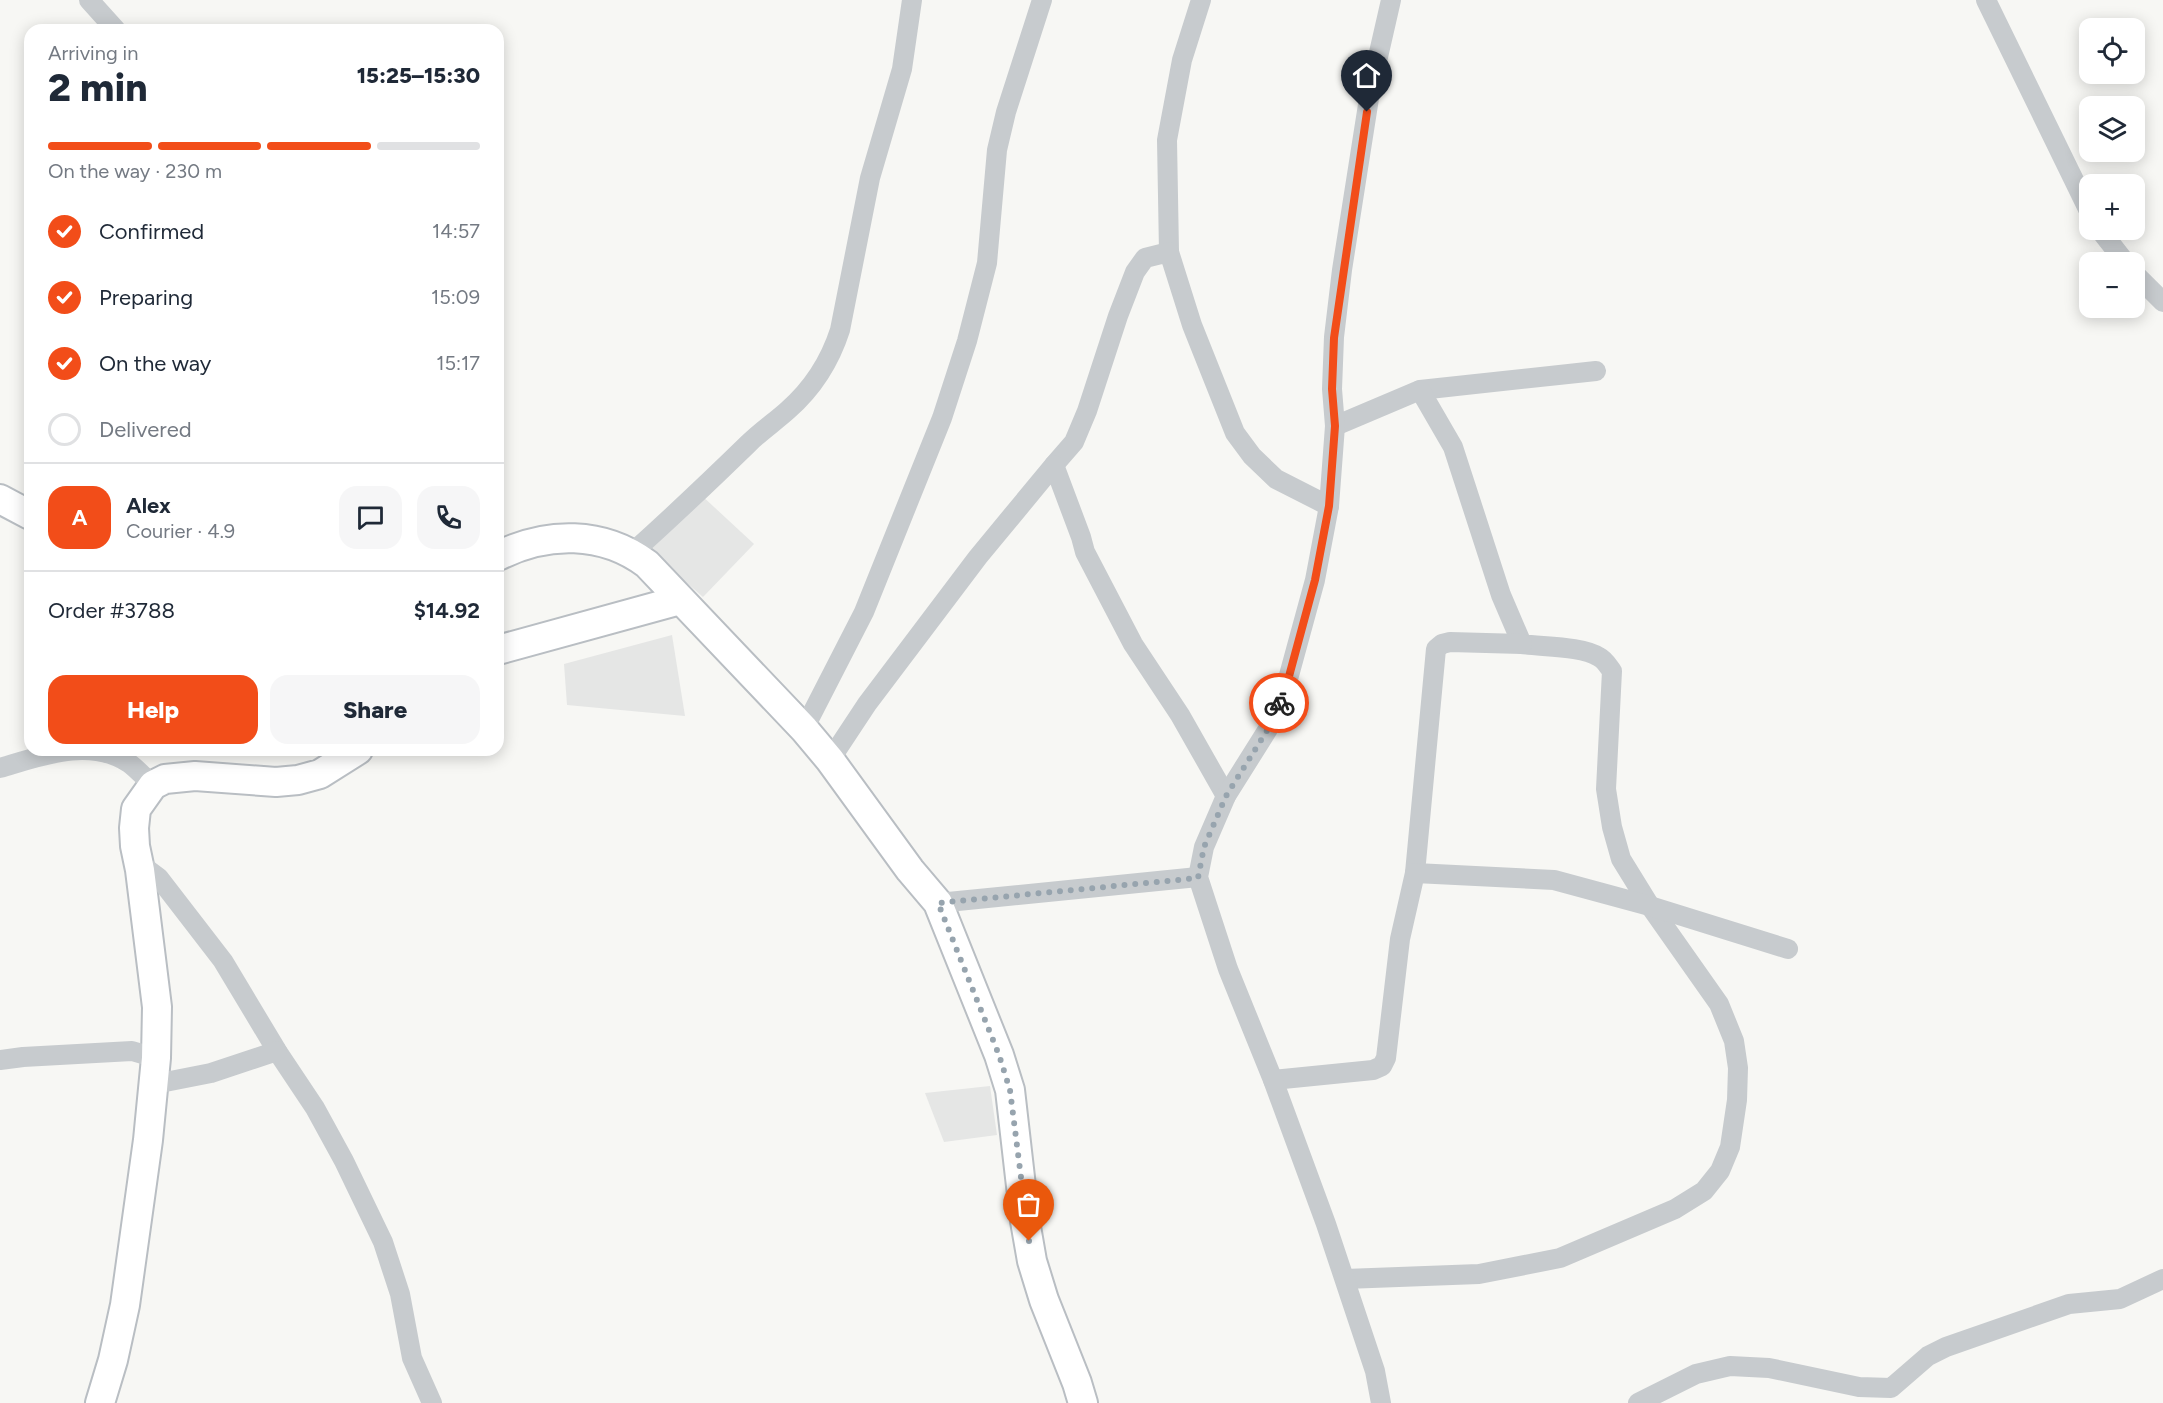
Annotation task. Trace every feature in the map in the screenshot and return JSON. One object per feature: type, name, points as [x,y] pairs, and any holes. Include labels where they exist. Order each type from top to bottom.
[{"type":"street","points":[[89,0],[111,24]]},
{"type":"street","points":[[632,553],[672,518],[754,438],[789,409],[810,387],[833,352],[840,330],[870,178],[902,69],[912,0]]},
{"type":"street","points":[[804,729],[864,612],[946,406],[967,340],[987,263],[997,150],[1006,112],[1042,0]]},
{"type":"street","points":[[1201,0],[1182,60],[1167,140],[1169,252],[1192,325],[1235,434],[1252,456],[1276,479],[1329,506]]},
{"type":"street","points":[[1381,1403],[1375,1371],[1345,1279],[1273,1080],[1228,969],[1198,878],[1204,847],[1226,796],[1268,729],[1288,680],[1315,580],[1329,506],[1335,426],[1332,389],[1334,338],[1342,270],[1370,92],[1391,0]]},
{"type":"street","points":[[1986,0],[2079,190]]},
{"type":"street","points":[[2108,240],[2117,252]]},
{"type":"street","points":[[830,760],[867,704],[978,557],[1074,442],[1135,272],[1145,258],[1169,252]]},
{"type":"street","points":[[2145,284],[2163,302]]},
{"type":"street","points":[[1335,426],[1420,390],[1596,371]]},
{"type":"street","points":[[1420,390],[1453,447],[1501,595],[1522,645]]},
{"type":"street","points":[[1054,465],[1089,561],[1133,644],[1180,715],[1226,796]]},
{"type":"street","points":[[0,499],[24,512]]},
{"type":"street","points":[[504,554],[540,541],[566,537],[603,542],[632,553],[647,564],[804,729],[830,760],[910,870],[938,903],[999,1055],[1010,1090],[1025,1221],[1032,1261],[1044,1300],[1083,1403]]},
{"type":"street","points":[[504,648],[680,600]]},
{"type":"street","points":[[1273,1080],[1373,1070],[1382,1066],[1386,1058],[1400,939],[1415,873],[1436,650],[1442,644],[1450,642],[1522,645],[1585,651],[1597,655],[1612,671],[1606,789],[1612,826],[1621,859],[1650,906],[1719,1004],[1734,1041],[1738,1068],[1737,1100],[1730,1147],[1720,1172],[1704,1191],[1675,1209],[1560,1258],[1479,1274],[1345,1279]]},
{"type":"street","points":[[0,768],[43,756]]},
{"type":"street","points":[[110,756],[129,763],[153,785]]},
{"type":"street","points":[[100,1403],[113,1360],[125,1305],[155,1071],[157,1007],[135,846],[134,816],[139,803],[153,785],[165,779],[186,776],[276,782],[298,780],[320,774],[348,756]]},
{"type":"street","points":[[140,870],[147,869],[159,878],[223,961],[277,1051],[315,1108],[369,1210],[383,1242],[400,1293],[412,1358],[432,1403]]},
{"type":"street","points":[[1415,873],[1554,880],[1650,906],[1788,949]]},
{"type":"street","points":[[938,903],[1198,878]]},
{"type":"street","points":[[0,1060],[132,1051],[155,1071],[211,1073],[277,1051]]},
{"type":"street","points":[[1638,1403],[1696,1374],[1730,1366],[1769,1368],[1860,1388],[1891,1388],[1928,1356],[1946,1347],[2069,1304],[2120,1299],[2163,1279]]},
{"type":"shaded area","points":[[700,494],[754,544],[703,597],[645,546]]},
{"type":"shaded area","points":[[672,635],[685,716],[567,705],[564,664]]},
{"type":"shaded area","points":[[990,1086],[997,1135],[944,1142],[925,1093]]},
{"type":"way so far","points":[[1029,1241],[1010,1090],[999,1055],[938,903],[1198,878],[1204,847],[1226,796],[1268,729],[1279,703]]},
{"type":"route","points":[[1279,703],[1288,680],[1315,580],[1329,506],[1335,426],[1332,389],[1334,338],[1342,270],[1367,112]]}]
